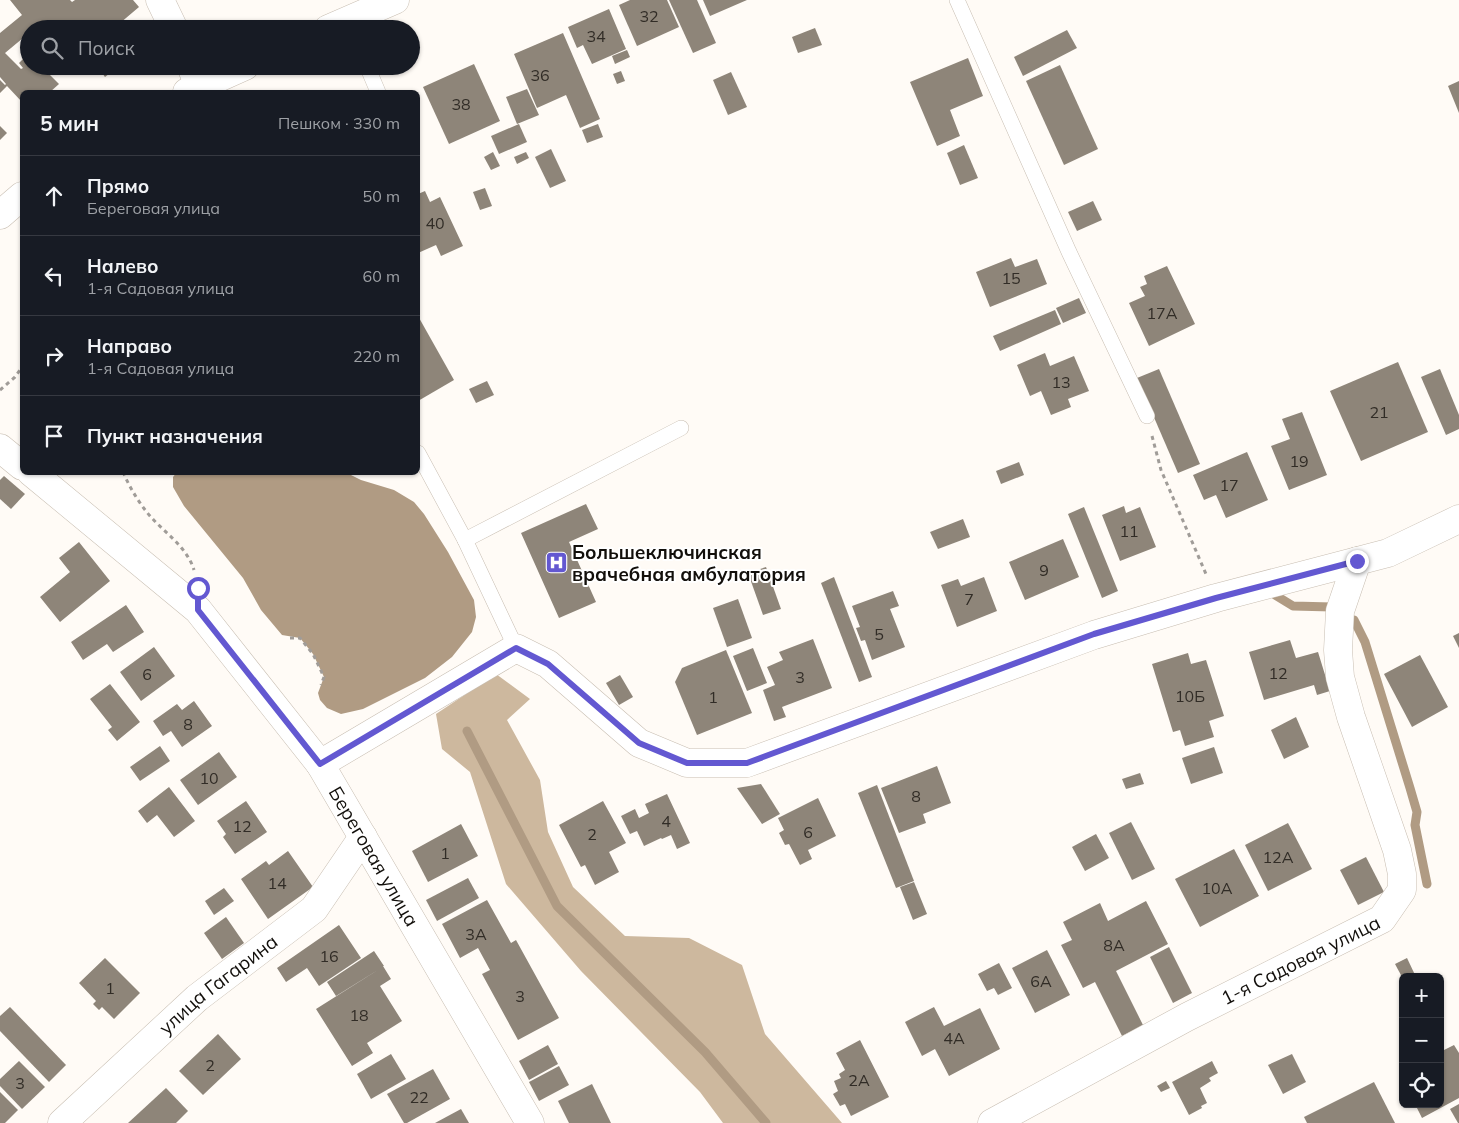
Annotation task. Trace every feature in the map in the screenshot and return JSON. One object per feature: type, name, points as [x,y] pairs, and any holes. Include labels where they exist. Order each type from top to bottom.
[{"type":"street","points":[[160,0],[170,20]]},
{"type":"street","points":[[354,20],[395,0]]},
{"type":"street","points":[[192,82],[215,75]]},
{"type":"street","points":[[0,215],[20,198]]},
{"type":"street","points":[[0,448],[20,464]]},
{"type":"street","name":"Береговая улица","points":[[34,475],[198,610],[320,764],[530,1123]]},
{"type":"street","points":[[320,764],[516,648],[548,664],[639,743],[687,763],[747,763],[1094,634],[1216,598],[1388,553],[1459,519]]},
{"type":"street","name":"1-я Садовая улица","points":[[992,1123],[1187,1017],[1382,919],[1402,890],[1402,874],[1397,850],[1351,717],[1340,677],[1338,650],[1340,611],[1357,561]]},
{"type":"street","name":"улица Гагарина","points":[[62,1123],[197,998],[314,909],[364,837]]},
{"type":"lane","points":[[957,0],[1065,244],[1147,416]]},
{"type":"lane","points":[[371,75],[377,90]]},
{"type":"lane","points":[[465,540],[681,428]]},
{"type":"lane","points":[[420,457],[465,540],[516,648]]},
{"type":"path","points":[[0,390],[20,370]]},
{"type":"path","points":[[1147,416],[1161,470],[1216,598]]},
{"type":"path","points":[[124,475],[130,488],[149,515],[189,557],[193,564],[197,580],[198,610]]},
{"type":"path","points":[[290,638],[300,638],[313,654],[324,677],[321,685]]},
{"type":"shaded area","points":[[175,475],[351,475],[394,490],[414,502],[424,514],[448,552],[474,600],[476,617],[472,632],[452,657],[425,678],[363,709],[341,714],[327,708],[320,700],[318,693],[324,677],[313,654],[300,638],[282,635],[261,610],[243,578],[184,506],[173,487]]},
{"type":"shaded area","points":[[496,674],[530,699],[507,720],[540,780],[548,832],[573,887],[625,936],[689,938],[742,965],[765,1034],[842,1123],[723,1123],[700,1092],[581,971],[506,884],[470,772],[442,749],[436,714]]},
{"type":"building","points":[[10,0],[70,0],[72,2],[75,0],[133,0],[139,7],[124,20],[20,20],[20,40],[5,53],[20,68],[20,75],[50,75],[59,84],[52,90],[20,90],[20,100],[7,86],[0,93],[0,80],[6,84],[0,77],[0,33],[22,15]]},
{"type":"building","points":[[630,0],[667,0],[679,27],[637,46],[619,5]]},
{"type":"building","points":[[669,0],[697,0],[716,43],[693,53]]},
{"type":"building","points":[[703,0],[747,0],[710,16]]},
{"type":"building","points":[[609,9],[626,49],[592,64],[583,45],[577,48],[568,27]]},
{"type":"building","points":[[815,28],[822,45],[798,53],[792,37]]},
{"type":"building","points":[[1067,30],[1077,48],[1023,76],[1014,57]]},
{"type":"building","points":[[563,33],[600,119],[580,128],[566,95],[537,108],[514,54]]},
{"type":"building","points":[[627,50],[630,57],[615,64],[612,56]]},
{"type":"building","points":[[968,58],[983,96],[950,110],[960,136],[937,146],[910,82]]},
{"type":"building","points":[[474,64],[500,121],[449,144],[423,87]]},
{"type":"building","points":[[1060,65],[1098,149],[1064,165],[1026,81]]},
{"type":"building","points":[[621,71],[625,81],[617,84],[613,74]]},
{"type":"building","points":[[731,72],[747,107],[728,115],[713,80]]},
{"type":"building","points":[[1459,81],[1459,113],[1448,86]]},
{"type":"building","points":[[527,89],[539,115],[517,124],[506,97]]},
{"type":"building","points":[[519,124],[527,142],[499,154],[491,136]]},
{"type":"building","points":[[598,124],[603,137],[587,143],[582,130]]},
{"type":"building","points":[[0,126],[7,133],[0,140]]},
{"type":"building","points":[[964,145],[978,178],[960,185],[947,153]]},
{"type":"building","points":[[551,149],[566,181],[550,188],[535,157]]},
{"type":"building","points":[[493,152],[500,166],[491,170],[484,157]]},
{"type":"building","points":[[526,152],[529,158],[517,164],[514,157]]},
{"type":"building","points":[[485,188],[492,206],[480,210],[473,192]]},
{"type":"building","points":[[425,191],[430,202],[440,197],[463,246],[441,256],[436,245],[420,252],[420,193]]},
{"type":"building","points":[[1093,201],[1102,220],[1077,231],[1068,212]]},
{"type":"building","points":[[1011,258],[1015,267],[1037,259],[1047,284],[990,307],[976,272]]},
{"type":"building","points":[[1167,266],[1195,324],[1149,346],[1129,303],[1145,296],[1140,287],[1147,284],[1144,276]]},
{"type":"building","points":[[1079,298],[1086,313],[1063,323],[1056,308]]},
{"type":"building","points":[[1055,310],[1061,324],[1000,351],[993,336]]},
{"type":"building","points":[[420,320],[454,380],[420,400]]},
{"type":"building","points":[[1045,353],[1050,366],[1074,356],[1089,391],[1068,399],[1071,407],[1051,415],[1041,391],[1030,396],[1017,365]]},
{"type":"building","points":[[1398,362],[1428,432],[1361,461],[1330,391]]},
{"type":"building","points":[[1159,369],[1200,464],[1178,473],[1137,378]]},
{"type":"building","points":[[1440,369],[1459,415],[1459,429],[1446,435],[1421,377]]},
{"type":"building","points":[[487,381],[494,395],[476,403],[469,389]]},
{"type":"building","points":[[1302,412],[1327,475],[1289,490],[1271,446],[1290,439],[1282,419]]},
{"type":"building","points":[[1247,452],[1268,500],[1226,518],[1216,495],[1204,500],[1193,475]]},
{"type":"building","points":[[1019,462],[1024,475],[1001,484],[996,471]]},
{"type":"building","points":[[4,476],[25,494],[11,509],[0,499],[0,480]]},
{"type":"building","name":"Большеключинская врачебная амбулатория","points":[[586,504],[598,529],[569,542],[596,602],[559,618],[521,533]]},
{"type":"building","points":[[1124,506],[1126,513],[1140,507],[1156,547],[1120,561],[1102,515]]},
{"type":"building","points":[[1084,507],[1118,591],[1102,598],[1068,514]]},
{"type":"building","points":[[963,519],[970,537],[938,549],[930,532]]},
{"type":"building","points":[[1063,539],[1079,577],[1025,600],[1009,562]]},
{"type":"building","points":[[79,542],[110,581],[60,622],[40,597],[70,572],[59,558]]},
{"type":"building","points":[[766,567],[781,609],[763,615],[748,573]]},
{"type":"building","points":[[834,577],[872,677],[859,682],[821,583]]},
{"type":"building","points":[[984,577],[997,611],[957,627],[941,585],[958,579],[961,586]]},
{"type":"building","points":[[893,591],[899,606],[890,609],[905,647],[872,660],[865,640],[861,641],[856,628],[860,627],[852,606]]},
{"type":"building","points":[[738,599],[752,638],[727,647],[713,608]]},
{"type":"building","points":[[126,605],[144,632],[113,652],[107,644],[83,660],[71,642]]},
{"type":"building","points":[[1459,633],[1459,648],[1453,636]]},
{"type":"building","points":[[813,639],[832,688],[782,707],[786,717],[774,721],[763,690],[775,685],[767,667],[783,660],[779,652]]},
{"type":"building","points":[[1290,640],[1296,658],[1318,652],[1330,691],[1317,695],[1314,685],[1264,700],[1249,652]]},
{"type":"building","points":[[154,647],[175,676],[141,701],[120,672]]},
{"type":"building","points":[[753,648],[767,683],[747,691],[733,656]]},
{"type":"building","points":[[726,650],[752,713],[697,735],[675,682],[682,668]]},
{"type":"building","points":[[1188,653],[1191,664],[1206,660],[1224,716],[1209,721],[1214,737],[1185,746],[1180,730],[1173,732],[1152,664]]},
{"type":"building","points":[[1420,655],[1448,707],[1412,727],[1384,674]]},
{"type":"building","points":[[620,675],[633,697],[619,705],[606,683]]},
{"type":"building","points":[[110,684],[140,722],[117,741],[108,730],[112,727],[90,699]]},
{"type":"building","points":[[194,701],[212,726],[182,747],[171,731],[163,736],[153,721],[177,704],[182,710]]},
{"type":"building","points":[[1296,717],[1309,747],[1284,759],[1271,730]]},
{"type":"building","points":[[160,746],[170,761],[140,781],[130,767]]},
{"type":"building","points":[[1214,747],[1223,773],[1191,784],[1182,758]]},
{"type":"building","points":[[219,752],[237,777],[198,805],[180,780]]},
{"type":"building","points":[[937,766],[951,803],[923,814],[926,823],[899,833],[881,788]]},
{"type":"building","points":[[1140,773],[1144,784],[1126,789],[1122,779]]},
{"type":"building","points":[[761,784],[780,814],[762,824],[737,788]]},
{"type":"building","points":[[877,785],[914,881],[896,888],[858,793]]},
{"type":"building","points":[[169,787],[195,821],[174,837],[157,815],[147,823],[138,811]]},
{"type":"building","points":[[667,794],[690,843],[677,849],[671,835],[644,846],[637,831],[630,834],[621,816],[635,809],[639,818],[649,813],[645,804]]},
{"type":"building","points":[[818,798],[836,836],[808,850],[812,859],[800,865],[789,844],[785,845],[779,833],[784,830],[778,818]]},
{"type":"building","points":[[246,801],[267,832],[235,854],[223,837],[226,834],[217,821]]},
{"type":"building","points":[[603,801],[626,843],[609,852],[619,872],[595,885],[585,865],[581,867],[559,825]]},
{"type":"building","points":[[1131,822],[1155,869],[1132,880],[1109,833]]},
{"type":"building","points":[[1288,823],[1312,869],[1268,891],[1245,845]]},
{"type":"building","points":[[461,824],[478,856],[428,882],[412,851]]},
{"type":"building","points":[[1096,834],[1109,858],[1085,871],[1072,847]]},
{"type":"building","points":[[1234,849],[1259,896],[1200,927],[1175,879]]},
{"type":"building","points":[[288,851],[313,887],[268,919],[241,879],[266,861],[269,865]]},
{"type":"building","points":[[1366,857],[1384,892],[1358,905],[1340,870]]},
{"type":"building","points":[[468,878],[479,898],[437,921],[426,900]]},
{"type":"building","points":[[914,882],[927,914],[913,920],[900,887]]},
{"type":"building","points":[[224,888],[234,901],[214,915],[205,901]]},
{"type":"building","points":[[487,900],[511,943],[516,940],[559,1018],[518,1040],[482,974],[490,970],[478,948],[460,958],[442,924]]},
{"type":"building","points":[[1146,901],[1168,944],[1116,971],[1143,1025],[1122,1036],[1095,982],[1083,988],[1061,945],[1072,940],[1063,922],[1100,903],[1108,921]]},
{"type":"building","points":[[226,917],[244,943],[222,959],[204,933]]},
{"type":"building","points":[[339,925],[361,958],[319,986],[307,968],[286,982],[277,968]]},
{"type":"building","points":[[1169,947],[1192,993],[1173,1003],[1150,957]]},
{"type":"building","points":[[1047,950],[1070,995],[1035,1013],[1012,968]]},
{"type":"building","points":[[374,951],[391,979],[380,986],[402,1021],[367,1043],[373,1053],[352,1066],[316,1009],[381,968],[336,996],[327,982]]},
{"type":"building","points":[[105,958],[140,993],[114,1019],[102,1007],[99,1010],[93,1004],[96,1001],[79,983]]},
{"type":"building","points":[[1407,958],[1414,973],[1400,973],[1395,964]]},
{"type":"building","points":[[999,963],[1012,988],[998,995],[994,988],[987,991],[978,974]]},
{"type":"building","points":[[10,1007],[66,1065],[49,1082],[0,1031],[0,1016]]},
{"type":"building","points":[[934,1007],[944,1026],[980,1008],[1000,1049],[949,1076],[935,1049],[922,1056],[905,1022]]},
{"type":"building","points":[[218,1034],[241,1059],[203,1095],[179,1071]]},
{"type":"building","points":[[860,1040],[889,1097],[851,1116],[845,1104],[840,1106],[833,1094],[838,1091],[834,1081],[841,1078],[839,1074],[845,1070],[836,1053]]},
{"type":"building","points":[[548,1045],[558,1064],[529,1080],[519,1061]]},
{"type":"building","points":[[1454,1045],[1459,1053],[1459,1098],[1444,1106],[1444,1063],[1444,1050]]},
{"type":"building","points":[[391,1054],[406,1079],[371,1099],[357,1074]]},
{"type":"building","points":[[1292,1054],[1306,1082],[1283,1094],[1268,1065]]},
{"type":"building","points":[[19,1061],[45,1087],[22,1109],[0,1086],[0,1079]]},
{"type":"building","points":[[1212,1061],[1218,1073],[1209,1078],[1211,1081],[1200,1088],[1207,1103],[1189,1115],[1172,1082]]},
{"type":"building","points":[[559,1066],[569,1085],[539,1101],[529,1082]]},
{"type":"building","points":[[433,1069],[450,1099],[404,1123],[387,1094]]},
{"type":"building","points":[[1166,1081],[1170,1088],[1161,1092],[1157,1086]]},
{"type":"building","points":[[1374,1082],[1395,1123],[1307,1123],[1304,1117]]},
{"type":"building","points":[[592,1084],[611,1123],[569,1123],[558,1101]]},
{"type":"building","points":[[166,1088],[188,1111],[176,1123],[128,1123]]},
{"type":"building","points":[[0,1092],[18,1110],[5,1123],[0,1123]]},
{"type":"building","points":[[1459,1104],[1459,1123],[1458,1123],[1450,1109]]},
{"type":"building","points":[[1417,1108],[1440,1108],[1422,1118]]},
{"type":"building","points":[[461,1109],[469,1123],[435,1123]]},
{"type":"waterway","points":[[1275,595],[1293,606],[1332,607]]},
{"type":"waterway","points":[[1354,620],[1365,642],[1417,812],[1415,825],[1427,884]]},
{"type":"waterway","points":[[467,731],[557,906],[705,1052],[766,1123]]},
{"type":"place","name":"Большеключинская врачебная амбулатория","points":[[556,563]]},
{"type":"route","points":[[198,588],[198,610],[320,764],[516,648],[548,664],[639,743],[687,763],[747,763],[1094,634],[1216,598],[1357,561]]}]
